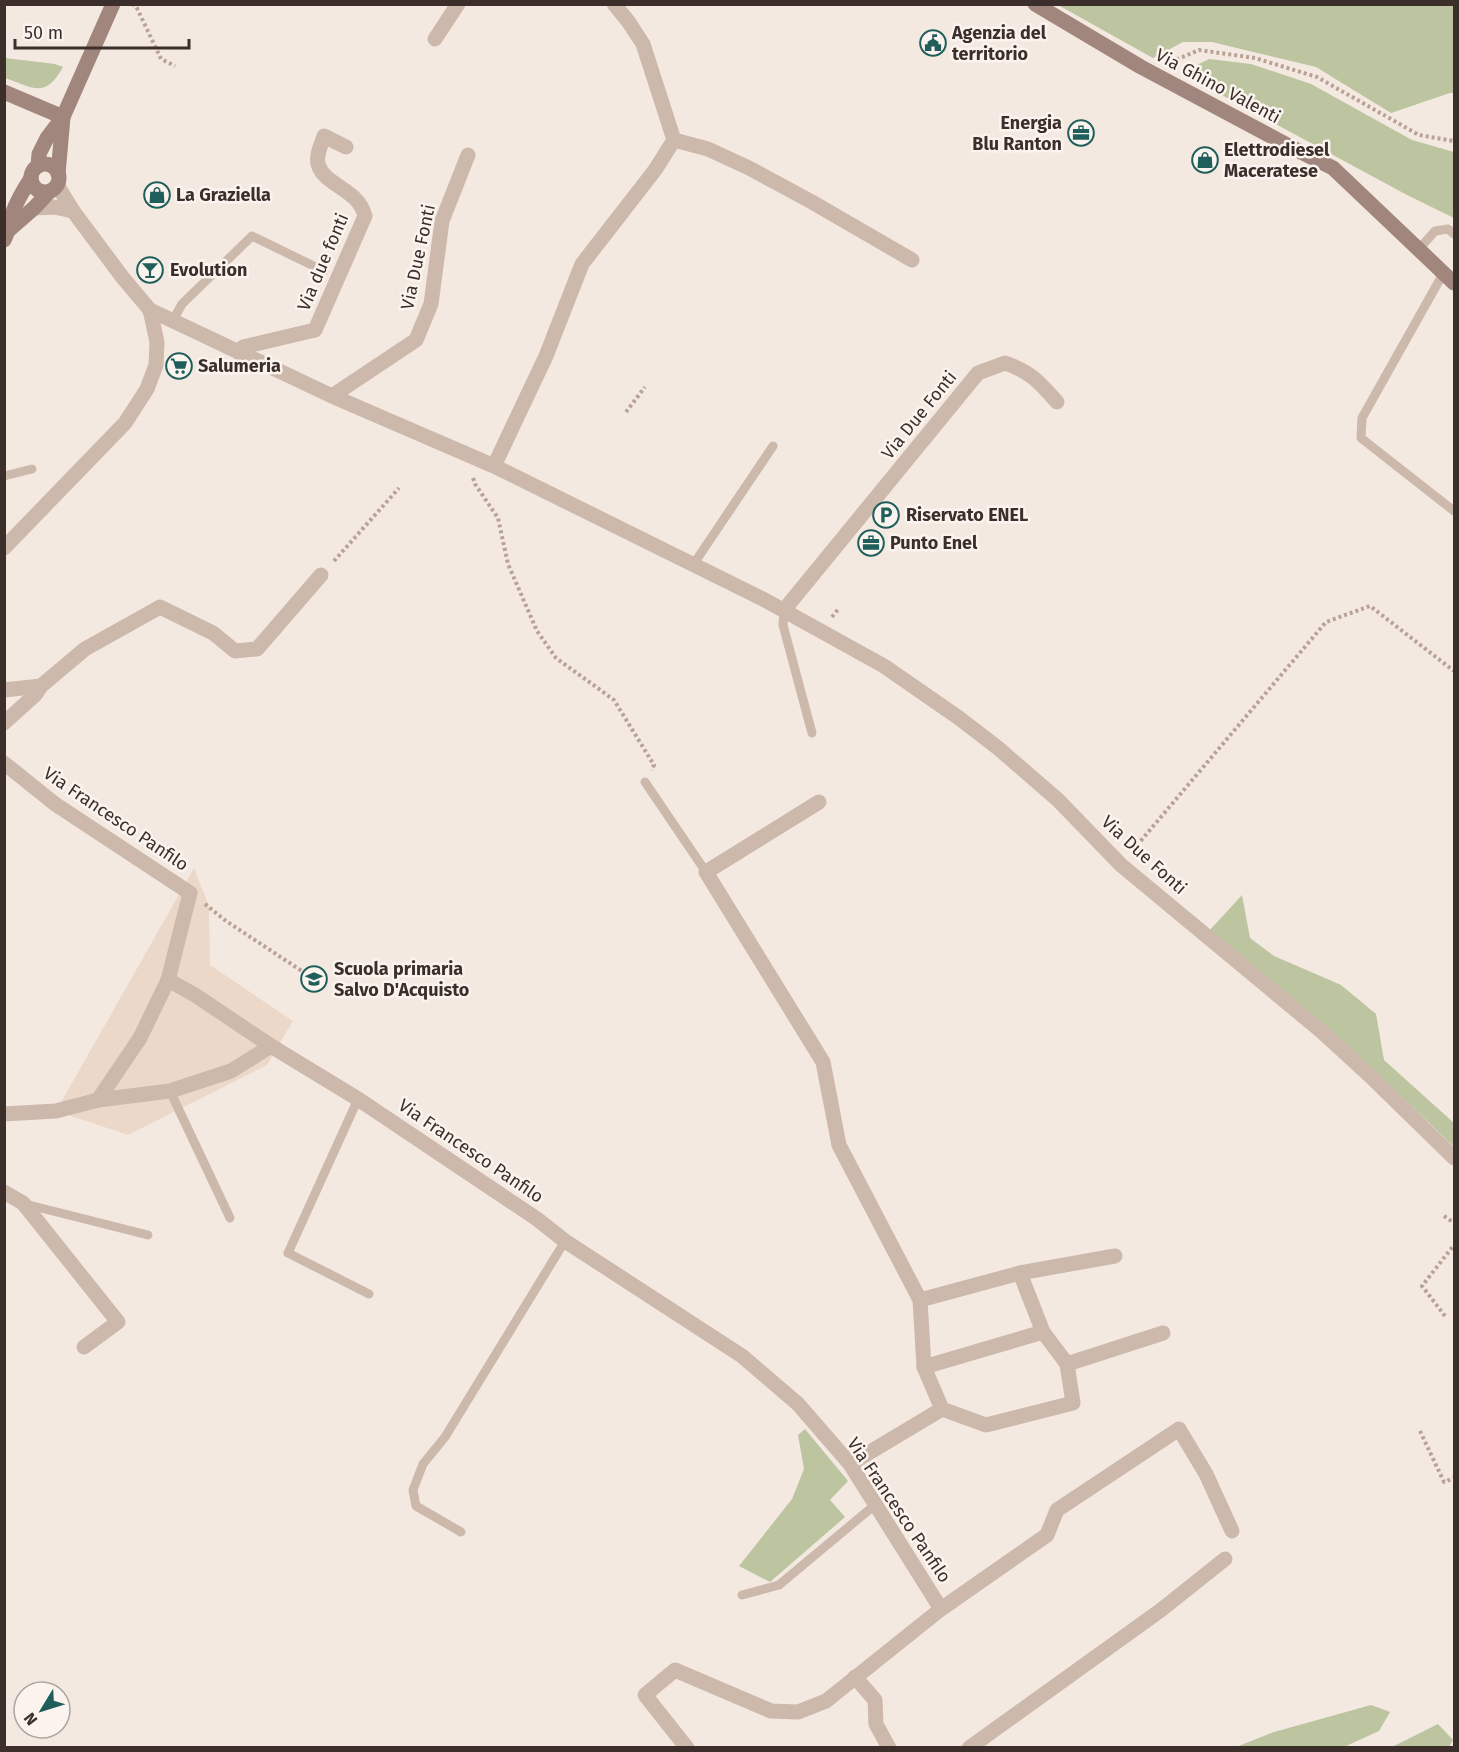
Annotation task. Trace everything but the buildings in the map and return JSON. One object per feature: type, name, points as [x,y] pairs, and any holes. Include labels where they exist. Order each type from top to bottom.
[{"type":"main road","points":[[55,184],[44,193],[33,186],[39,154],[47,138],[63,117],[113,4]]},
{"type":"main road","name":"Via Ghino Valenti","points":[[1035,4],[1160,77],[1334,168],[1455,283]]},
{"type":"main road","points":[[4,92],[63,117]]},
{"type":"main road","points":[[7,234],[55,184],[63,117]]},
{"type":"main road","points":[[7,234],[21,193],[34,172],[50,165],[53,167],[55,184]]},
{"type":"street","points":[[435,39],[458,4]]},
{"type":"street","points":[[614,4],[643,45],[674,140]]},
{"type":"street","name":"Via due fonti","points":[[240,354],[243,347],[315,330],[365,216],[363,207],[355,197],[324,174],[318,164],[319,150],[324,136],[346,147]]},
{"type":"street","points":[[674,140],[708,149],[749,168],[912,260]]},
{"type":"street","points":[[494,466],[546,356],[582,264],[655,170],[674,140]]},
{"type":"street","name":"Via Due Fonti","points":[[332,396],[416,340],[431,304],[442,221],[468,155]]},
{"type":"street","name":"Via Due Fonti","points":[[55,184],[123,278],[150,310],[332,396],[494,466],[784,610],[884,666],[959,718],[1058,800],[1121,865],[1321,1031],[1455,1158]]},
{"type":"street","points":[[34,208],[54,207],[73,211]]},
{"type":"street","points":[[4,548],[125,423],[147,389],[156,365],[157,342],[150,310]]},
{"type":"street","name":"Via Due Fonti","points":[[784,610],[978,373],[1005,363],[1021,368],[1034,377],[1057,402]]},
{"type":"street","points":[[4,531],[46,506]]},
{"type":"street","points":[[4,723],[41,686],[85,649],[160,607],[213,633],[235,651],[256,649],[321,575]]},
{"type":"street","points":[[4,690],[41,686]]},
{"type":"street","name":"Via Francesco Panfilo","points":[[4,763],[55,804],[190,893],[168,980],[358,1099],[537,1219],[565,1241],[742,1356],[798,1404],[850,1464],[941,1609]]},
{"type":"street","points":[[819,802],[706,872],[823,1062],[839,1145],[920,1300],[924,1367],[942,1409],[986,1425],[1073,1403],[1067,1364],[1043,1332],[1020,1273]]},
{"type":"street","points":[[98,1100],[140,1038],[168,980]]},
{"type":"street","points":[[4,1114],[57,1111],[98,1100],[170,1091],[231,1071],[271,1046]]},
{"type":"street","points":[[4,1192],[23,1203],[118,1322],[84,1347]]},
{"type":"street","points":[[920,1300],[1020,1273],[1115,1256]]},
{"type":"street","points":[[924,1367],[1043,1332]]},
{"type":"street","points":[[1067,1364],[1163,1333]]},
{"type":"street","points":[[850,1464],[942,1409]]},
{"type":"street","name":"Via Francesco Panfilo","points":[[687,1748],[645,1695],[675,1670],[771,1711],[798,1712],[826,1701],[941,1609],[1047,1535],[1057,1510],[1179,1429],[1206,1474],[1232,1531]]},
{"type":"street","points":[[969,1748],[1161,1610],[1225,1559]]},
{"type":"street","points":[[855,1677],[875,1700],[876,1724],[889,1748]]},
{"type":"lane","points":[[1419,249],[1435,231],[1448,230],[1455,234]]},
{"type":"lane","points":[[172,320],[182,304],[252,236],[324,271]]},
{"type":"lane","points":[[1444,272],[1362,418],[1361,438],[1455,512]]},
{"type":"lane","points":[[693,565],[773,446]]},
{"type":"lane","points":[[4,476],[32,469]]},
{"type":"lane","points":[[784,610],[783,625],[812,733]]},
{"type":"lane","points":[[645,782],[706,872]]},
{"type":"lane","points":[[170,1091],[230,1218]]},
{"type":"lane","points":[[358,1099],[288,1252],[369,1294]]},
{"type":"lane","points":[[23,1203],[148,1235]]},
{"type":"lane","points":[[461,1532],[416,1506],[413,1490],[423,1464],[445,1437],[565,1241]]},
{"type":"lane","points":[[742,1595],[779,1585],[876,1504]]},
{"type":"path","points":[[136,6],[162,58],[175,66]]},
{"type":"path","points":[[1160,77],[1169,63],[1198,50],[1255,58],[1317,77],[1419,135],[1455,141]]},
{"type":"path","points":[[626,412],[645,387]]},
{"type":"path","points":[[464,453],[475,484],[498,518],[508,564],[537,632],[556,658],[614,700],[654,765],[645,782]]},
{"type":"path","points":[[321,575],[399,488]]},
{"type":"path","points":[[1121,865],[1326,622],[1370,606],[1455,670]]},
{"type":"path","points":[[190,893],[226,921],[314,979]]},
{"type":"path","points":[[1444,1216],[1455,1223]]},
{"type":"path","points":[[1444,1316],[1422,1286],[1455,1245]]},
{"type":"path","points":[[1420,1431],[1444,1482],[1455,1478]]},
{"type":"green space","points":[[1058,5],[1454,5],[1454,93],[1391,113],[1316,67],[1212,42],[1183,42],[1153,58]]},
{"type":"green space","points":[[5,58],[63,67],[50,84],[44,87],[30,87],[5,78]]},
{"type":"green space","points":[[1209,59],[1251,64],[1311,84],[1412,140],[1454,152],[1454,218],[1181,73]]},
{"type":"green space","points":[[1242,895],[1250,938],[1274,956],[1341,985],[1376,1014],[1384,1060],[1454,1123],[1454,1147],[1374,1070],[1209,931]]},
{"type":"green space","points":[[805,1429],[848,1481],[830,1500],[845,1517],[770,1582],[739,1566],[792,1499],[804,1469],[798,1435]]},
{"type":"green space","points":[[1371,1705],[1390,1712],[1379,1731],[1344,1747],[1236,1747],[1274,1732]]},
{"type":"green space","points":[[1438,1724],[1453,1740],[1449,1747],[1392,1747]]},
{"type":"shaded area","points":[[194,868],[209,906],[210,965],[293,1021],[267,1065],[128,1135],[56,1111]]},
{"type":"place","name":"Agenzia del territorio","points":[[933,43]]},
{"type":"place","name":"Energia Blu Ranton","points":[[1081,133]]},
{"type":"place","name":"Elettrodiesel Maceratese","points":[[1205,160]]},
{"type":"place","name":"La Graziella","points":[[157,195]]},
{"type":"place","name":"Evolution","points":[[150,270]]},
{"type":"place","name":"Salumeria","points":[[179,366]]},
{"type":"place","name":"Riservato ENEL","points":[[886,515]]},
{"type":"place","name":"Punto Enel","points":[[871,543]]},
{"type":"place","name":"Scuola primaria Salvo D'Acquisto","points":[[314,979]]}]
